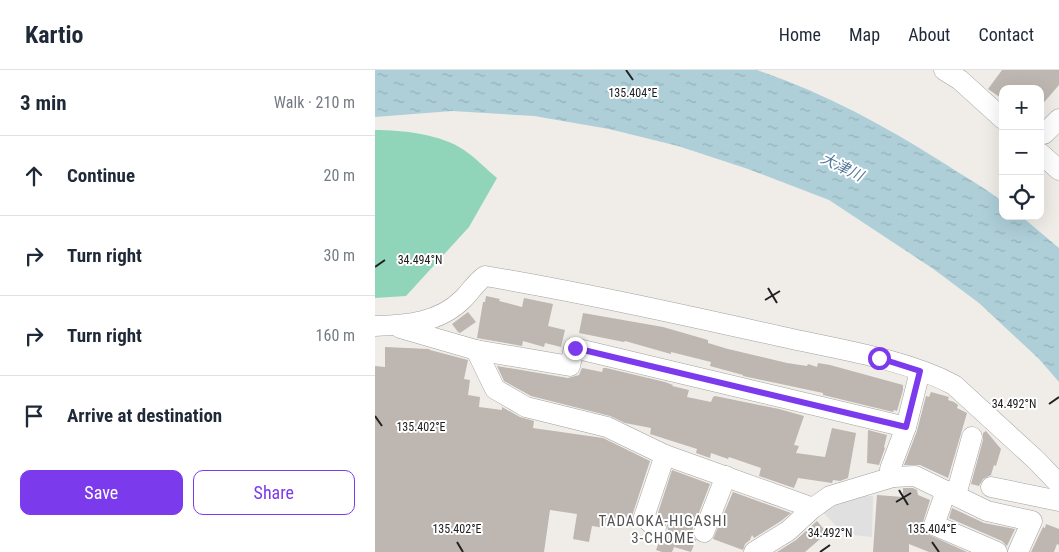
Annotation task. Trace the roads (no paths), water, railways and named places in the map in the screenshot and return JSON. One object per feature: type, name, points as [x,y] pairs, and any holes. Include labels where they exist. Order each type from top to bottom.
[{"type":"street","points":[[944,70],[960,80],[999,115]]},
{"type":"street","points":[[1044,140],[1059,119]]},
{"type":"street","points":[[1044,146],[1059,170]]},
{"type":"street","points":[[384,326],[422,322],[448,311],[463,299],[477,281],[485,276],[560,289],[879,358],[938,376],[954,385],[1037,461],[1059,484]]},
{"type":"street","points":[[384,326],[476,350],[570,366],[575,348],[906,427]]},
{"type":"street","points":[[476,350],[495,389],[525,408],[607,427],[665,455],[813,508]]},
{"type":"street","points":[[893,477],[890,469],[906,427],[920,371]]},
{"type":"street","points":[[972,437],[951,493],[934,525],[997,552]]},
{"type":"street","points":[[656,528],[643,517],[665,455]]},
{"type":"street","points":[[704,532],[726,476]]},
{"type":"street","points":[[754,552],[788,531],[813,508],[830,496],[893,477],[915,476],[987,511],[1032,522],[1018,552]]},
{"type":"street","points":[[991,487],[1059,501]]},
{"type":"water","name":"大津川","points":[[375,70],[757,70],[805,88],[852,110],[898,135],[981,186],[999,199],[999,220],[1026,220],[1059,248],[1059,382],[1039,359],[979,303],[932,268],[829,200],[748,169],[678,146],[609,129],[534,116],[452,111],[375,117]]},
{"type":"district","name":"TADAOKA-HIGASHI 3-CHOME","points":[[663,530]]}]
